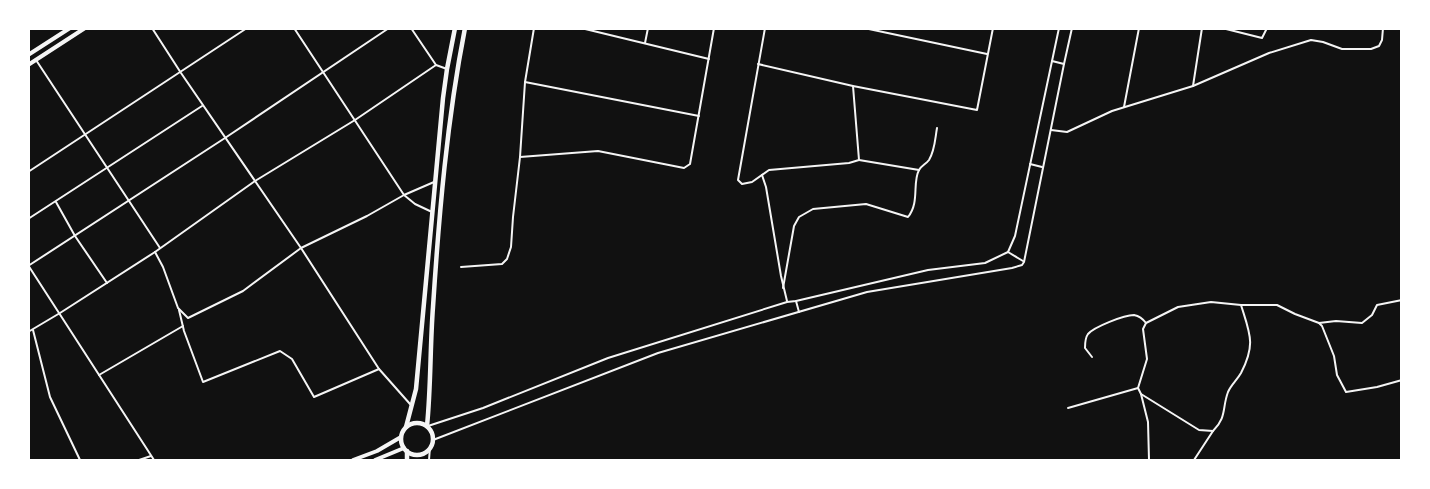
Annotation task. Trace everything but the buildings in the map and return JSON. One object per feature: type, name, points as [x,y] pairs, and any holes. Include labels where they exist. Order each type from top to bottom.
[{"type":"main road","points":[[28,55],[70,28]]},
{"type":"main road","points":[[28,65],[85,28]]},
{"type":"main road","points":[[353,460],[377,451],[401,437],[412,407],[416,389],[447,69],[455,28]]},
{"type":"main road","points":[[427,426],[433,305],[444,182],[452,102],[465,28]]},
{"type":"main road","points":[[435,182],[444,182]]},
{"type":"main road","points":[[406,427],[416,422],[427,426],[432,432],[433,440],[425,453],[424,460]]},
{"type":"main road","points":[[401,437],[407,460]]},
{"type":"main road","points":[[375,460],[405,450],[417,455],[425,453]]},
{"type":"street","points":[[28,172],[247,28]]},
{"type":"street","points":[[294,28],[404,195],[415,204],[432,212]]},
{"type":"street","points":[[154,460],[29,266],[388,28]]},
{"type":"street","points":[[411,28],[436,65],[447,69]]},
{"type":"street","points":[[461,267],[502,264],[507,259],[511,247],[525,82],[534,28]]},
{"type":"street","points":[[581,28],[709,58]]},
{"type":"street","points":[[645,44],[648,28]]},
{"type":"street","points":[[520,157],[598,151],[684,168],[690,164],[714,28]]},
{"type":"street","points":[[765,28],[738,180],[742,184],[752,182],[769,170],[859,160],[919,170]]},
{"type":"street","points":[[864,28],[988,54]]},
{"type":"street","points":[[758,64],[977,111],[993,28]]},
{"type":"street","points":[[427,426],[483,408],[608,358],[787,302],[928,270],[986,263],[1008,252],[1015,236],[1059,28]]},
{"type":"street","points":[[433,440],[658,352],[867,292],[1022,265],[1072,28]]},
{"type":"street","points":[[1124,107],[1139,28]]},
{"type":"street","points":[[1192,86],[1202,28]]},
{"type":"street","points":[[1222,28],[1262,38],[1268,28]]},
{"type":"street","points":[[1051,130],[1067,132],[1112,111],[1192,86],[1269,52],[1311,40],[1342,49],[1371,49],[1379,46],[1383,28]]},
{"type":"street","points":[[152,29],[301,248],[379,369],[412,407]]},
{"type":"street","points":[[36,60],[160,248]]},
{"type":"street","points":[[1052,61],[1064,64]]},
{"type":"street","points":[[28,332],[155,252],[255,182],[436,65]]},
{"type":"street","points":[[525,82],[699,116]]},
{"type":"street","points":[[853,86],[859,160]]},
{"type":"street","points":[[28,219],[203,106]]},
{"type":"street","points":[[783,288],[794,226],[799,218],[813,209],[866,204],[908,216],[911,214],[919,170],[928,161],[935,148],[937,128]]},
{"type":"street","points":[[1030,164],[1043,167]]},
{"type":"street","points":[[762,175],[787,302]]},
{"type":"street","points":[[178,308],[188,318],[198,314],[243,291],[301,248],[404,195],[435,182]]},
{"type":"street","points":[[56,201],[75,236],[107,283]]},
{"type":"street","points":[[155,252],[163,267],[203,382],[280,351],[292,359],[314,397],[379,369]]},
{"type":"street","points":[[1008,252],[1024,262]]},
{"type":"street","points":[[1149,460],[1148,422],[1138,388],[1147,359],[1143,329],[1146,323],[1178,307],[1211,302],[1277,305],[1319,322],[1362,323],[1372,315],[1377,305],[1401,300]]},
{"type":"street","points":[[796,301],[799,312]]},
{"type":"street","points":[[1194,460],[1221,423],[1228,392],[1241,373],[1250,350],[1251,339],[1241,305]]},
{"type":"street","points":[[1092,357],[1085,348],[1086,336],[1092,330],[1124,316],[1141,317],[1146,323]]},
{"type":"street","points":[[1319,322],[1334,356],[1337,375],[1346,392],[1401,380]]},
{"type":"street","points":[[99,375],[183,326]]},
{"type":"street","points":[[33,330],[50,397],[80,460]]},
{"type":"street","points":[[1068,408],[1138,388]]},
{"type":"street","points":[[1141,394],[1199,430],[1214,431]]},
{"type":"street","points":[[429,460],[430,447]]},
{"type":"street","points":[[139,460],[151,456]]}]
